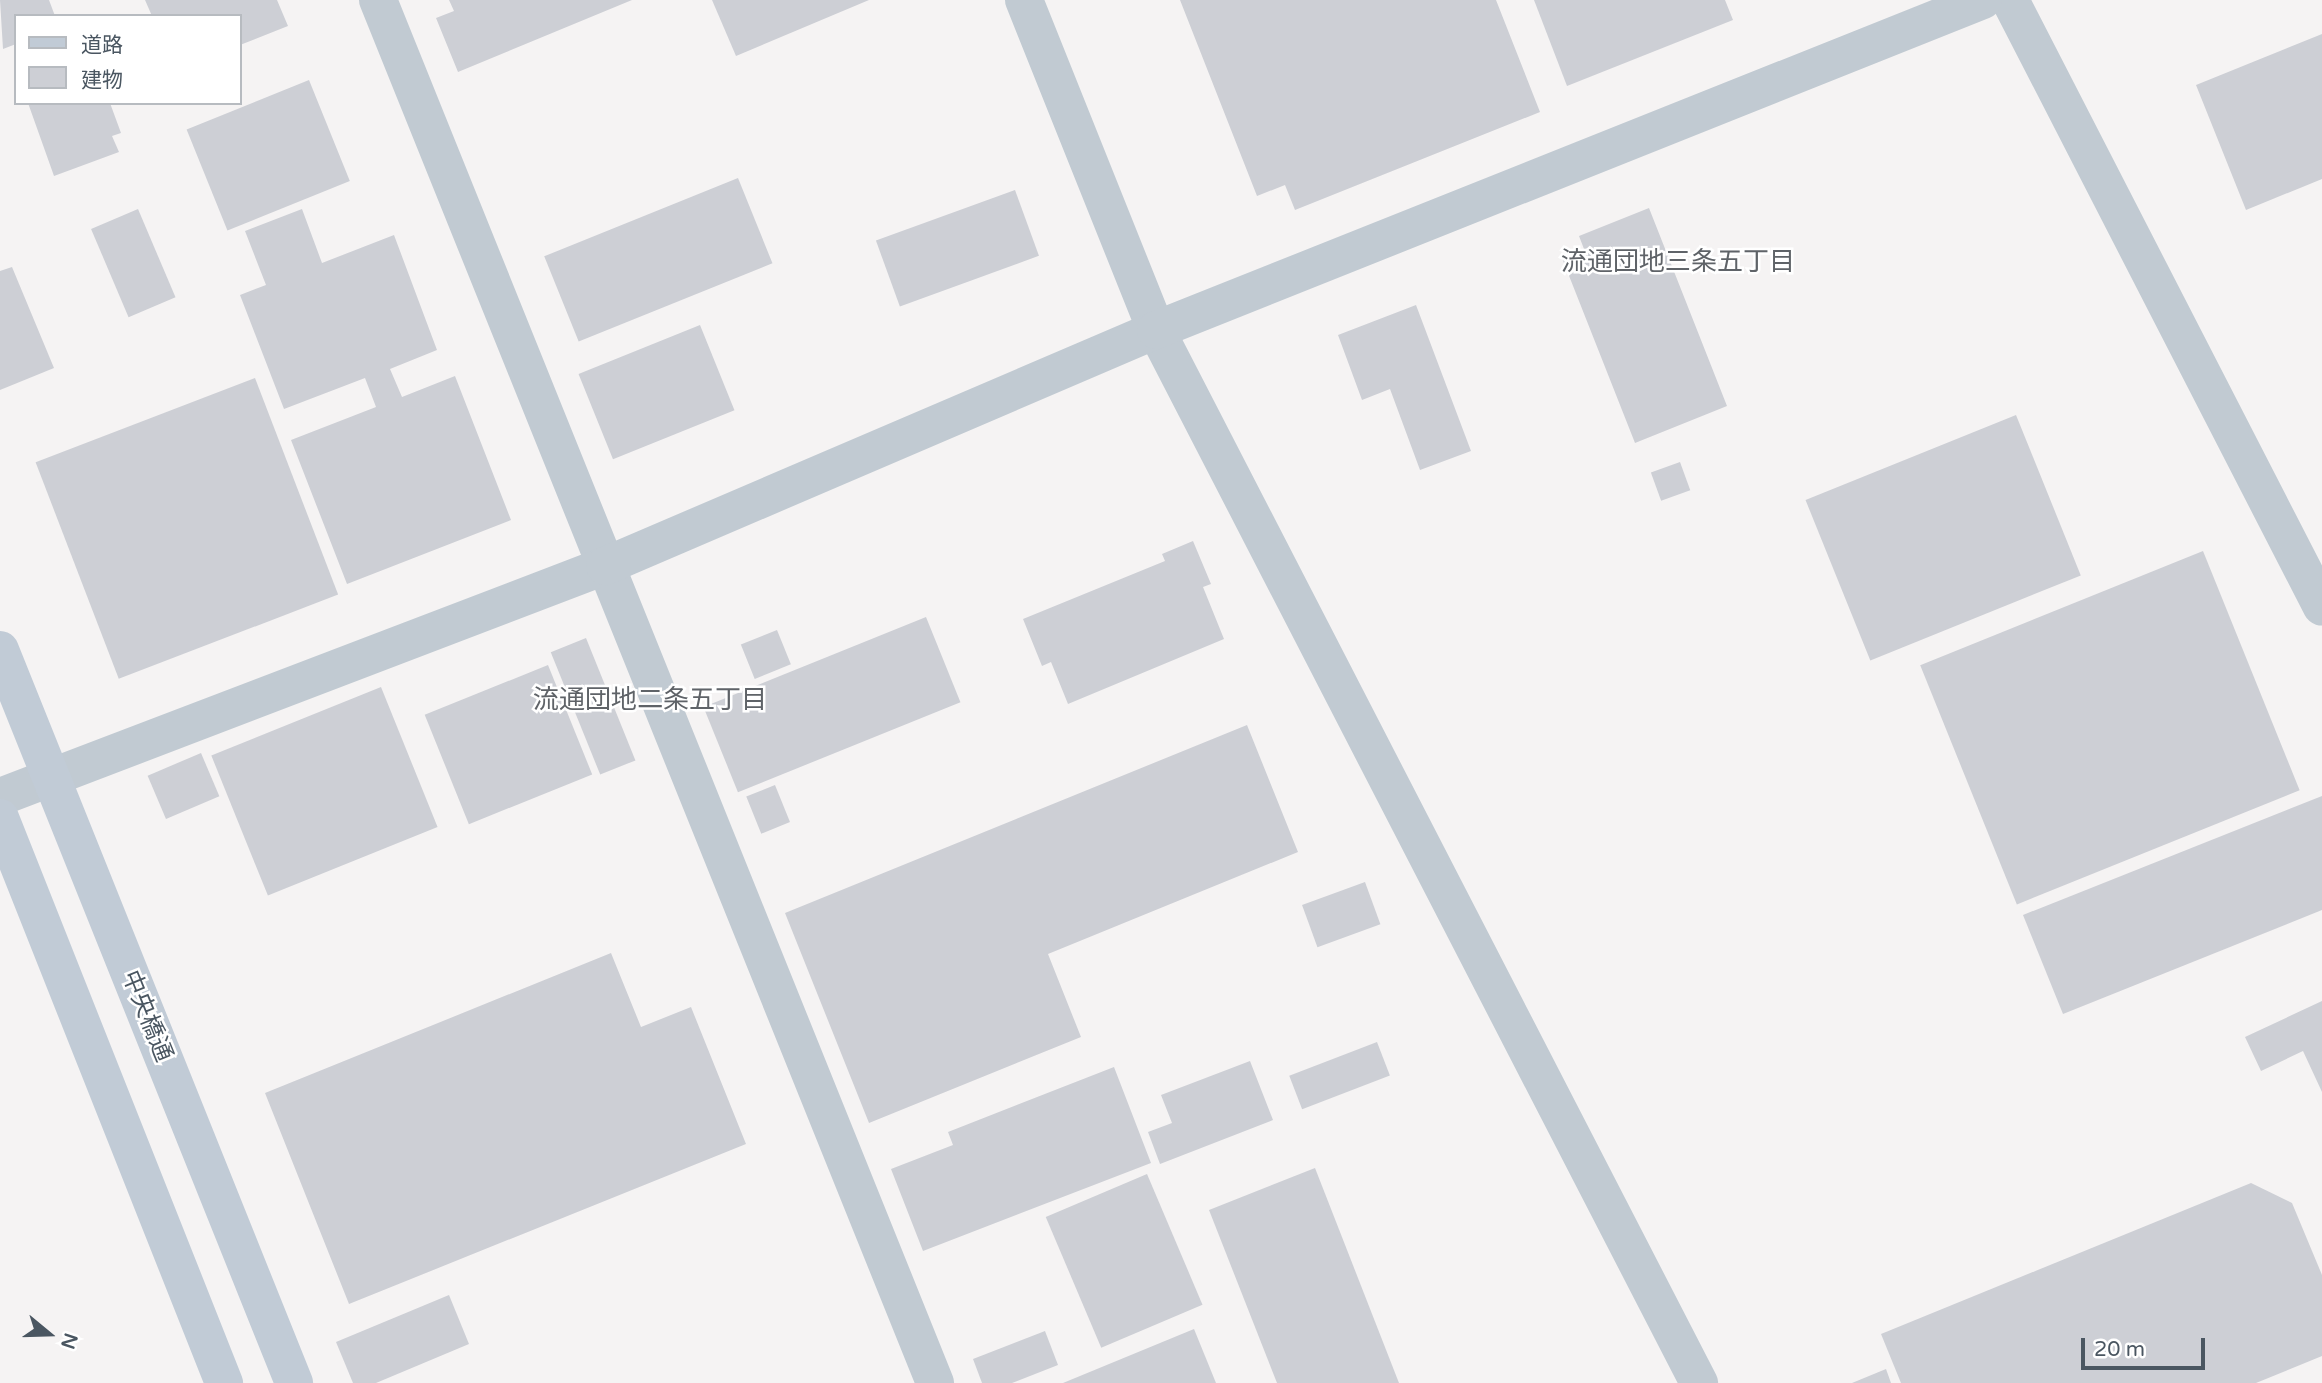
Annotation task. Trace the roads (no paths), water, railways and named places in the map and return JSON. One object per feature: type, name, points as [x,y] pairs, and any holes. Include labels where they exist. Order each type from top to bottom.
[{"type":"main road","name":"中央橋通","points":[[0,650],[295,1383]]},
{"type":"main road","points":[[0,818],[224,1383]]},
{"type":"street","points":[[378,0],[935,1383]]},
{"type":"street","points":[[1024,0],[1156,330],[1699,1383]]},
{"type":"street","points":[[0,797],[605,566],[1156,330],[1983,0]]},
{"type":"street","points":[[2010,0],[2322,607]]},
{"type":"district","name":"流通団地三条五丁目","points":[[1678,262]]},
{"type":"district","name":"流通団地二条五丁目","points":[[650,700]]}]
